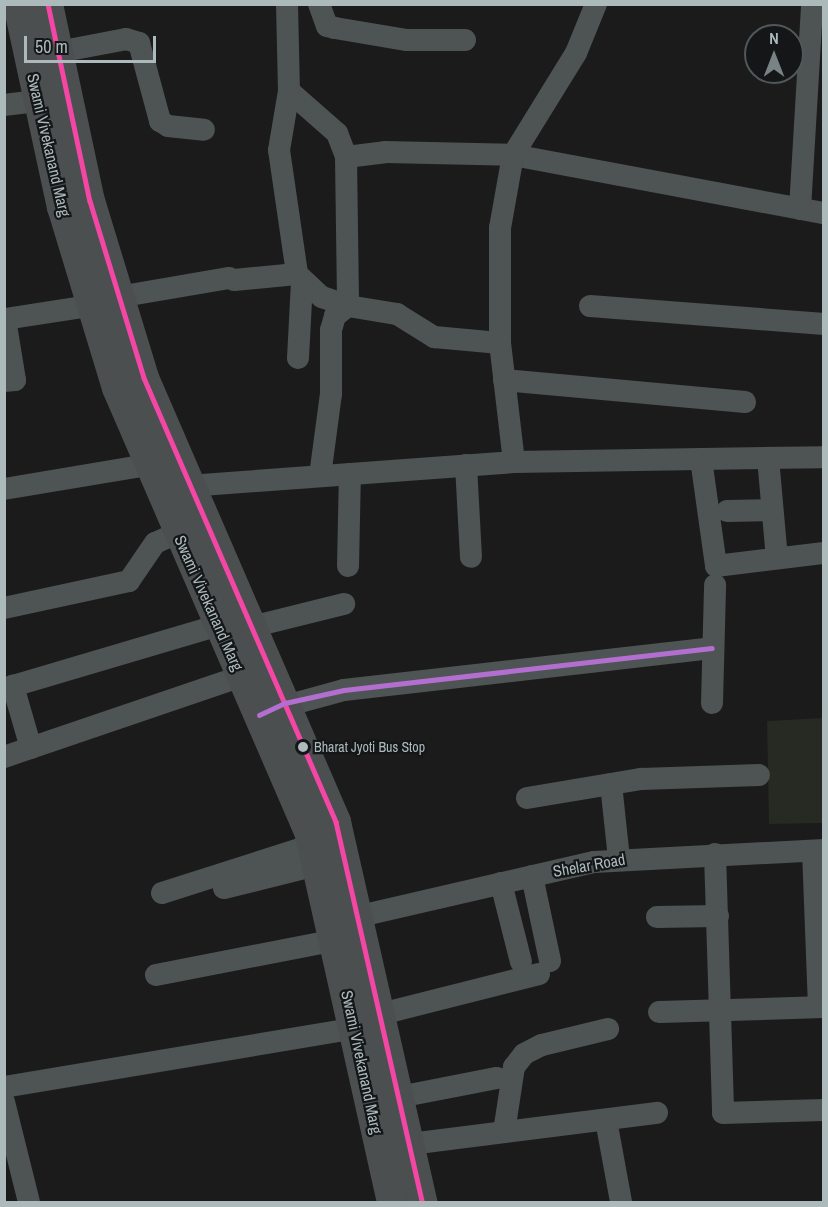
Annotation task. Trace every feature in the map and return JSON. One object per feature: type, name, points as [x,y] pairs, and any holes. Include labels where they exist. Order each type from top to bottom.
[{"type":"main road","name":"Swami Vivekanand Marg","points":[[18,4],[62,207],[104,302],[144,378],[188,486],[251,627],[272,709],[315,855],[336,940],[392,1203]]},
{"type":"main road","name":"Swami Vivekanand Marg","points":[[48,4],[90,201],[104,302],[148,465],[242,676],[272,709],[336,822],[360,916],[422,1203]]},
{"type":"street","points":[[288,4],[289,91],[279,150],[300,278],[298,358]]},
{"type":"street","points":[[319,4],[327,26],[335,28],[407,40],[465,40]]},
{"type":"street","points":[[514,462],[500,343],[500,228],[513,155],[576,53],[596,4]]},
{"type":"street","points":[[800,209],[816,17]]},
{"type":"street","points":[[58,52],[126,39],[140,43],[160,121],[168,126],[204,130]]},
{"type":"street","points":[[289,91],[337,133],[346,157],[348,306]]},
{"type":"street","points":[[4,105],[39,101]]},
{"type":"street","points":[[346,157],[386,152],[513,155],[824,213]]},
{"type":"street","points":[[4,381],[15,380],[5,319],[231,279],[300,278],[322,297],[348,306],[398,314],[434,337],[500,343]]},
{"type":"street","points":[[320,476],[331,394],[331,330],[335,315],[348,306]]},
{"type":"street","points":[[590,306],[824,324]]},
{"type":"street","points":[[504,380],[745,402]]},
{"type":"street","points":[[188,486],[514,462],[824,457]]},
{"type":"street","points":[[768,458],[777,558]]},
{"type":"street","points":[[702,459],[716,566],[824,553]]},
{"type":"street","points":[[4,489],[148,465]]},
{"type":"street","points":[[458,466],[464,557]]},
{"type":"street","points":[[348,566],[350,474]]},
{"type":"street","points":[[727,511],[772,510]]},
{"type":"street","points":[[4,608],[129,581],[155,543],[177,533]]},
{"type":"street","points":[[712,703],[715,585]]},
{"type":"street","points":[[251,627],[344,604]]},
{"type":"street","points":[[31,748],[13,686],[219,625]]},
{"type":"street","points":[[272,709],[344,690],[712,648]]},
{"type":"street","points":[[4,757],[242,676]]},
{"type":"street","points":[[527,798],[641,779],[759,775]]},
{"type":"street","points":[[611,784],[619,859]]},
{"type":"street","points":[[659,1012],[821,1007],[818,850]]},
{"type":"street","name":"Shelar Road","points":[[360,916],[532,876],[619,859],[818,850]]},
{"type":"street","points":[[716,854],[723,1113],[824,1110]]},
{"type":"street","points":[[224,888],[315,855]]},
{"type":"street","points":[[162,893],[315,855]]},
{"type":"street","points":[[532,876],[537,966]]},
{"type":"street","points":[[501,883],[537,966]]},
{"type":"street","points":[[657,917],[718,916]]},
{"type":"street","points":[[156,975],[336,940]]},
{"type":"street","points":[[381,1014],[537,966]]},
{"type":"street","points":[[4,1087],[355,1028]]},
{"type":"street","points":[[504,1132],[514,1067],[524,1054],[542,1045],[608,1029]]},
{"type":"street","points":[[399,1097],[497,1078]]},
{"type":"street","points":[[4,1102],[29,1203]]},
{"type":"street","points":[[410,1144],[657,1113]]},
{"type":"street","points":[[606,1120],[621,1203]]},
{"type":"shaded area","points":[[823,718],[823,823],[769,824],[767,721]]},
{"type":"transit line","points":[[48,4],[90,201],[144,378],[336,822],[422,1202]]},
{"type":"transit line","points":[[259,715],[285,703],[344,690],[712,648]]},
{"type":"place","name":"Bharat Jyoti Bus Stop","points":[[303,747]]}]
